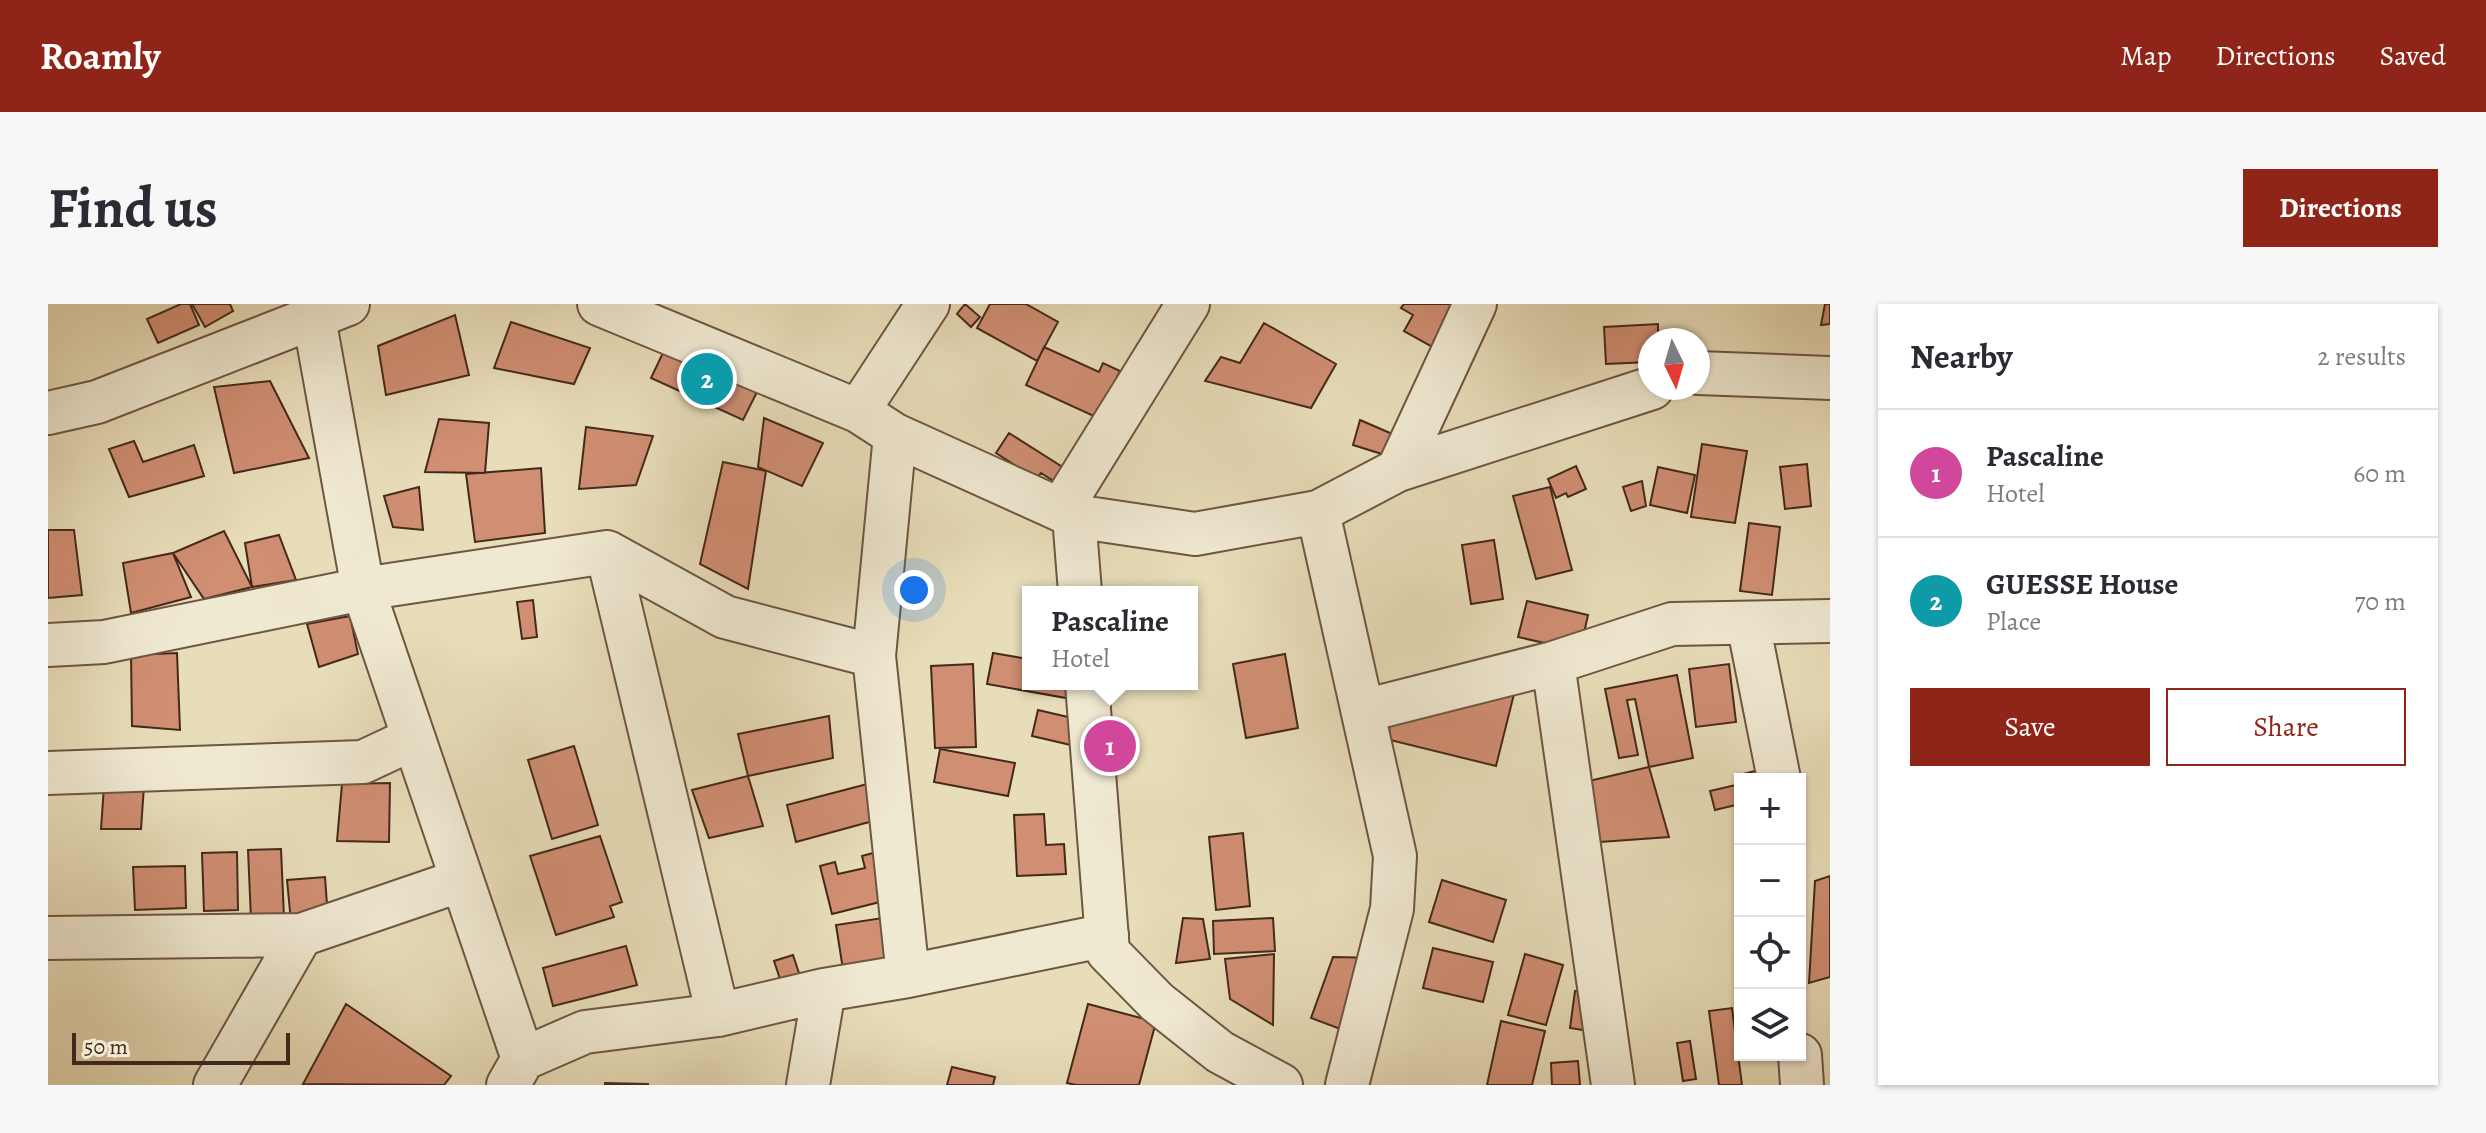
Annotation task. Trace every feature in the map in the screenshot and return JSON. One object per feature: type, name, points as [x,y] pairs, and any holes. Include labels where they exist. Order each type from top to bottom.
[{"type":"street","points":[[599,304],[858,411],[895,435],[1067,512],[1195,534],[1318,512],[1398,470],[1638,393]]},
{"type":"street","points":[[858,411],[928,304]]},
{"type":"street","points":[[1079,586],[1067,512],[1188,304]]},
{"type":"street","points":[[1398,470],[1475,304]]},
{"type":"street","points":[[48,413],[97,402],[331,311],[363,589],[462,880],[516,1072],[585,1032],[718,1015],[824,990],[1107,935]]},
{"type":"street","points":[[1710,373],[1830,378]]},
{"type":"street","points":[[895,435],[874,656],[908,976]]},
{"type":"street","points":[[1318,512],[1395,856],[1392,909],[1347,1085]]},
{"type":"street","points":[[607,552],[718,1015]]},
{"type":"street","points":[[48,645],[104,642],[363,589],[607,552],[725,617],[874,656]]},
{"type":"street","points":[[1363,711],[1553,663],[1672,624],[1830,621]]},
{"type":"street","points":[[1748,623],[1778,773]]},
{"type":"street","points":[[1553,663],[1613,1085]]},
{"type":"street","points":[[1087,690],[1108,952],[1157,1002],[1220,1052],[1281,1085]]},
{"type":"street","points":[[48,773],[363,762],[412,739]]},
{"type":"street","points":[[48,938],[301,935],[462,880]]},
{"type":"street","points":[[215,1085],[301,935]]},
{"type":"street","points":[[808,1085],[824,990]]},
{"type":"street","points":[[1800,1061],[1802,1085]]},
{"type":"building","points":[[181,304],[190,304],[199,325],[158,343],[147,319]]},
{"type":"building","points":[[192,304],[230,304],[233,311],[205,327]]},
{"type":"building","points":[[965,304],[980,317],[971,327],[957,314]]},
{"type":"building","points":[[990,304],[1026,304],[1058,322],[1037,361],[977,328]]},
{"type":"building","points":[[1404,304],[1455,304],[1438,350],[1404,331],[1413,315],[1401,308]]},
{"type":"building","points":[[1825,304],[1830,304],[1830,324],[1821,325]]},
{"type":"building","points":[[455,315],[469,375],[386,395],[378,346]]},
{"type":"building","points":[[511,322],[590,348],[574,384],[494,368]]},
{"type":"building","points":[[1264,323],[1336,364],[1311,408],[1205,381],[1221,357],[1240,363]]},
{"type":"building","points":[[1658,324],[1658,328],[1638,328],[1638,363],[1606,364],[1604,327]]},
{"type":"building","points":[[670,338],[763,380],[743,420],[651,378]]},
{"type":"building","points":[[1044,347],[1099,372],[1103,363],[1120,371],[1098,418],[1026,385]]},
{"type":"building","points":[[270,381],[309,458],[234,473],[214,387]]},
{"type":"building","points":[[764,418],[823,443],[802,486],[758,467]]},
{"type":"building","points":[[439,419],[489,423],[485,473],[425,472]]},
{"type":"building","points":[[1360,420],[1397,436],[1382,454],[1353,445]]},
{"type":"building","points":[[586,427],[653,436],[636,485],[579,489]]},
{"type":"building","points":[[1009,433],[1072,473],[1063,487],[1041,473],[1036,479],[996,453]]},
{"type":"building","points":[[134,441],[143,462],[194,445],[204,476],[129,497],[109,449]]},
{"type":"building","points":[[1702,444],[1747,451],[1735,523],[1691,517]]},
{"type":"building","points":[[723,462],[766,471],[748,589],[700,564]]},
{"type":"building","points":[[1807,464],[1811,506],[1785,509],[1780,467]]},
{"type":"building","points":[[1576,466],[1586,489],[1568,497],[1566,493],[1556,498],[1548,479]]},
{"type":"building","points":[[1658,467],[1695,475],[1687,513],[1650,505]]},
{"type":"building","points":[[541,468],[545,533],[475,542],[466,474]]},
{"type":"building","points":[[1642,481],[1646,506],[1631,511],[1623,487]]},
{"type":"building","points":[[419,487],[423,530],[393,527],[384,496]]},
{"type":"building","points":[[1550,487],[1572,570],[1536,579],[1513,496]]},
{"type":"building","points":[[1749,523],[1780,527],[1772,595],[1740,591]]},
{"type":"building","points":[[48,530],[74,530],[82,595],[48,598]]},
{"type":"building","points":[[224,531],[252,587],[204,599],[173,553]]},
{"type":"building","points":[[279,535],[296,580],[252,587],[245,543]]},
{"type":"building","points":[[1494,540],[1503,599],[1471,604],[1462,545]]},
{"type":"building","points":[[173,553],[191,597],[131,613],[123,563]]},
{"type":"building","points":[[533,600],[537,637],[522,639],[517,602]]},
{"type":"building","points":[[1527,601],[1588,615],[1580,651],[1518,637]]},
{"type":"building","points":[[350,616],[358,654],[319,667],[307,624]]},
{"type":"building","points":[[177,653],[180,730],[132,726],[131,655]]},
{"type":"building","points":[[993,653],[1022,658],[1022,690],[1067,690],[1066,698],[987,684]]},
{"type":"building","points":[[1285,654],[1298,728],[1246,738],[1233,664]]},
{"type":"building","points":[[973,664],[976,747],[935,748],[931,666]]},
{"type":"building","points":[[1729,664],[1736,722],[1696,727],[1689,669]]},
{"type":"building","points":[[1677,675],[1693,758],[1649,767],[1635,699],[1627,700],[1638,755],[1619,758],[1605,689]]},
{"type":"building","points":[[1517,682],[1496,766],[1390,740],[1389,722]]},
{"type":"building","points":[[1038,710],[1081,720],[1075,746],[1032,736]]},
{"type":"building","points":[[829,716],[833,758],[748,776],[738,734]]},
{"type":"building","points":[[574,746],[598,825],[552,839],[528,760]]},
{"type":"building","points":[[940,749],[1015,763],[1008,796],[934,782]]},
{"type":"building","points":[[1649,767],[1669,837],[1586,843],[1576,784]]},
{"type":"building","points":[[1771,767],[1772,773],[1747,773]]},
{"type":"building","points":[[748,776],[763,826],[709,838],[692,790]]},
{"type":"building","points":[[875,782],[884,818],[796,842],[787,805]]},
{"type":"building","points":[[390,783],[389,842],[337,841],[342,784]]},
{"type":"building","points":[[1734,785],[1734,805],[1715,810],[1710,791]]},
{"type":"building","points":[[104,786],[144,786],[141,829],[101,829]]},
{"type":"building","points":[[1044,814],[1046,845],[1064,844],[1066,874],[1017,876],[1014,815]]},
{"type":"building","points":[[1243,833],[1250,906],[1216,910],[1209,837]]},
{"type":"building","points":[[600,836],[622,902],[610,906],[614,917],[556,935],[530,856]]},
{"type":"building","points":[[281,849],[284,917],[251,919],[248,850]]},
{"type":"building","points":[[237,852],[238,910],[204,911],[202,853]]},
{"type":"building","points":[[873,853],[884,901],[832,914],[820,866],[835,862],[838,874],[865,868],[862,856]]},
{"type":"building","points":[[185,866],[186,908],[135,910],[133,867]]},
{"type":"building","points":[[1830,876],[1830,977],[1809,983],[1815,881]]},
{"type":"building","points":[[325,877],[328,918],[291,922],[287,880]]},
{"type":"building","points":[[1442,880],[1506,900],[1493,942],[1429,922]]},
{"type":"building","points":[[889,917],[903,968],[844,976],[836,925]]},
{"type":"building","points":[[1183,918],[1203,919],[1210,959],[1176,963]]},
{"type":"building","points":[[1273,918],[1275,951],[1214,954],[1213,921]]},
{"type":"building","points":[[626,946],[637,985],[553,1006],[543,968]]},
{"type":"building","points":[[1433,948],[1493,962],[1483,1002],[1423,988]]},
{"type":"building","points":[[1274,954],[1273,1025],[1230,999],[1225,959]]},
{"type":"building","points":[[1525,954],[1563,965],[1546,1025],[1508,1015]]},
{"type":"building","points":[[793,955],[803,985],[784,991],[774,961]]},
{"type":"building","points":[[1333,957],[1380,958],[1351,1033],[1311,1018]]},
{"type":"building","points":[[1575,991],[1600,994],[1595,1032],[1570,1028]]},
{"type":"building","points":[[346,1004],[451,1076],[444,1085],[303,1084]]},
{"type":"building","points":[[1088,1004],[1156,1022],[1139,1085],[1067,1083]]},
{"type":"building","points":[[1732,1008],[1734,1061],[1739,1061],[1742,1085],[1719,1085],[1709,1011]]},
{"type":"building","points":[[1501,1021],[1545,1031],[1532,1085],[1487,1085]]},
{"type":"building","points":[[1690,1041],[1696,1079],[1683,1081],[1677,1043]]},
{"type":"building","points":[[1578,1061],[1580,1085],[1552,1085],[1551,1063]]},
{"type":"building","points":[[952,1067],[995,1077],[993,1085],[947,1085]]},
{"type":"building","points":[[648,1084],[648,1085],[605,1085]]},
{"type":"place","name":"GUESSE House","points":[[707,379]]},
{"type":"place","name":"Pascaline","points":[[1110,746]]}]
